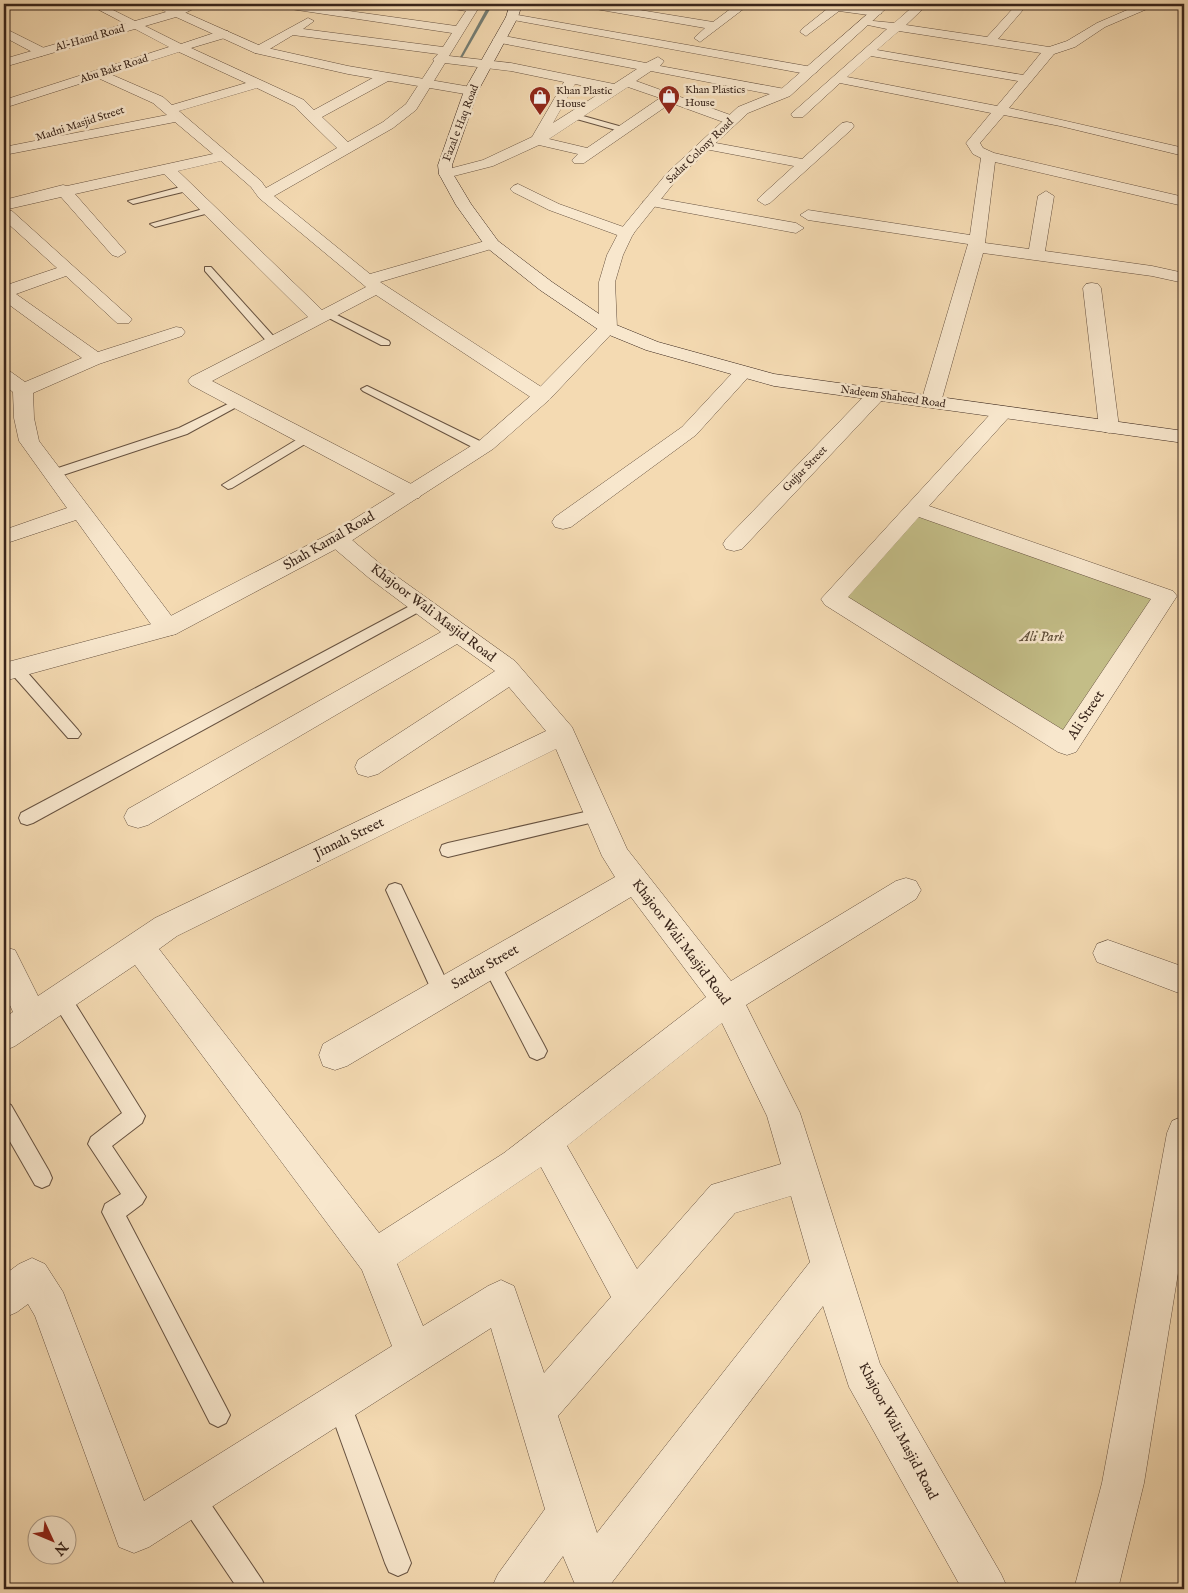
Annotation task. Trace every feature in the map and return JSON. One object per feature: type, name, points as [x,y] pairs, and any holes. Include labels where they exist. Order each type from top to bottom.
[{"type":"street","points":[[93,4],[180,48],[299,103],[346,148]]},
{"type":"street","points":[[157,4],[258,50],[385,77],[472,91]]},
{"type":"street","name":"Al-Hamd Road","points":[[4,63],[177,13],[197,4]]},
{"type":"street","points":[[277,4],[459,30]]},
{"type":"street","points":[[441,4],[475,6]]},
{"type":"street","name":"Fazal e Haq Road","points":[[516,4],[512,17],[472,91],[445,165],[446,174],[464,205],[492,244],[546,286],[608,328]]},
{"type":"street","points":[[584,4],[713,26]]},
{"type":"street","points":[[817,4],[838,5],[876,13],[896,26],[1050,51],[1071,44],[1101,24],[1150,4]]},
{"type":"street","points":[[798,114],[922,4]]},
{"type":"street","points":[[990,42],[1023,4]]},
{"type":"street","points":[[723,5],[741,6]]},
{"type":"street","points":[[806,32],[838,5]]},
{"type":"street","points":[[264,195],[388,125],[411,107],[442,55],[475,6]]},
{"type":"street","points":[[446,174],[488,163],[537,140],[576,116],[620,85],[682,48],[741,6]]},
{"type":"street","points":[[258,50],[326,10]]},
{"type":"street","name":"Sadat Colony Road","points":[[608,328],[608,282],[615,255],[626,233],[672,176],[743,110],[785,93],[876,13]]},
{"type":"street","points":[[512,17],[812,71]]},
{"type":"street","points":[[292,31],[488,63],[571,80],[620,85],[669,98],[731,120]]},
{"type":"street","points":[[4,32],[42,52]]},
{"type":"street","name":"Abu Bakr Road","points":[[5,103],[224,34]]},
{"type":"street","points":[[499,39],[785,93]]},
{"type":"street","points":[[1050,51],[973,144],[978,151],[989,156],[1179,200]]},
{"type":"street","points":[[868,52],[1027,79]]},
{"type":"street","points":[[98,74],[168,109],[256,184],[264,195],[372,284],[542,396]]},
{"type":"street","points":[[312,117],[385,77]]},
{"type":"street","points":[[838,79],[1115,134],[1184,152]]},
{"type":"street","points":[[537,140],[571,80]]},
{"type":"street","points":[[4,150],[168,109],[257,84]]},
{"type":"street","points":[[537,140],[584,156],[669,98]]},
{"type":"street","name":"Madni Masjid Street","points":[[133,107],[168,109]]},
{"type":"street","name":"Madni Masjid Street","points":[[4,150],[92,119]]},
{"type":"street","points":[[766,200],[847,126]]},
{"type":"street","points":[[1166,147],[1178,137]]},
{"type":"street","points":[[705,145],[805,164]]},
{"type":"street","points":[[123,319],[68,270],[5,209],[63,190],[224,156]]},
{"type":"street","points":[[931,402],[977,244],[989,156]]},
{"type":"street","points":[[167,168],[325,316]]},
{"type":"street","points":[[518,189],[554,207],[626,233]]},
{"type":"street","points":[[63,190],[118,252]]},
{"type":"street","points":[[1036,255],[1046,196]]},
{"type":"street","points":[[651,202],[796,228]]},
{"type":"street","points":[[808,215],[1036,255],[1152,270],[1184,278]]},
{"type":"street","points":[[411,493],[198,380],[325,316],[372,284],[492,244]]},
{"type":"street","points":[[4,293],[68,270]]},
{"type":"street","points":[[1092,288],[1108,427]]},
{"type":"street","points":[[4,293],[96,359]]},
{"type":"street","name":"Nadeem Shaheed Road","points":[[608,328],[652,346],[743,373],[1002,413],[1184,437]]},
{"type":"street","name":"Shah Kamal Road","points":[[10,670],[167,628],[337,539],[482,447],[542,396],[608,328]]},
{"type":"street","points":[[23,390],[96,359],[176,332]]},
{"type":"street","points":[[563,522],[689,431],[743,373]]},
{"type":"street","points":[[4,376],[23,390]]},
{"type":"street","points":[[23,390],[24,416],[29,441],[167,628]]},
{"type":"street","name":"Gujjar Street","points":[[734,544],[877,394]]},
{"type":"street","name":"Ali Street","points":[[917,509],[1175,595],[1067,745],[833,599],[917,509],[1002,413]]},
{"type":"street","points":[[4,424],[24,416]]},
{"type":"street","points":[[4,537],[80,510]]},
{"type":"street","name":"Khajoor Wali Masjid Road","points":[[337,539],[378,573],[459,632],[511,673],[563,734],[616,856],[727,1000],[782,1113],[863,1373],[986,1589]]},
{"type":"street","points":[[138,817],[459,632]]},
{"type":"street","points":[[368,767],[511,673]]},
{"type":"street","name":"Jinnah Street","points":[[4,1036],[166,928],[563,734]]},
{"type":"street","name":"Sardar Street","points":[[335,1055],[635,880]]},
{"type":"street","points":[[375,1258],[516,1165],[727,1000],[906,890]]},
{"type":"street","points":[[138,946],[375,1258],[414,1354]]},
{"type":"street","points":[[1108,953],[1184,981]]},
{"type":"street","points":[[4,960],[32,1017]]},
{"type":"street","points":[[1096,1589],[1123,1483],[1184,1132]]},
{"type":"street","points":[[546,1142],[634,1301]]},
{"type":"street","points":[[536,1412],[724,1198],[802,1175]]},
{"type":"street","points":[[4,1299],[32,1277],[50,1305],[134,1532],[501,1299],[568,1514],[592,1574],[830,1267]]},
{"type":"street","points":[[513,1589],[568,1514]]},
{"type":"lane","points":[[576,116],[623,130]]},
{"type":"lane","points":[[133,201],[188,188]]},
{"type":"lane","points":[[155,224],[210,210]]},
{"type":"lane","points":[[208,269],[273,342]]},
{"type":"lane","points":[[325,316],[385,343]]},
{"type":"lane","points":[[367,389],[482,447]]},
{"type":"lane","points":[[53,474],[183,431],[238,402]]},
{"type":"lane","points":[[228,485],[306,438]]},
{"type":"lane","points":[[27,818],[421,604]]},
{"type":"lane","points":[[10,670],[73,734]]},
{"type":"lane","points":[[448,850],[598,815]]},
{"type":"lane","points":[[396,890],[442,992]]},
{"type":"lane","points":[[491,964],[537,1051]]},
{"type":"lane","points":[[61,998],[135,1116],[98,1144],[135,1197],[112,1212],[218,1415]]},
{"type":"lane","points":[[4,1112],[42,1178]]},
{"type":"lane","points":[[339,1402],[398,1563]]},
{"type":"lane","points":[[191,1497],[254,1589]]},
{"type":"green space","name":"Ali Park","points":[[917,509],[1165,596],[1067,745],[833,599]]},
{"type":"waterway","points":[[460,58],[491,4]]},
{"type":"place","name":"Khan Plastics House","points":[[669,115]]},
{"type":"place","name":"Khan Plastic House","points":[[540,116]]}]
